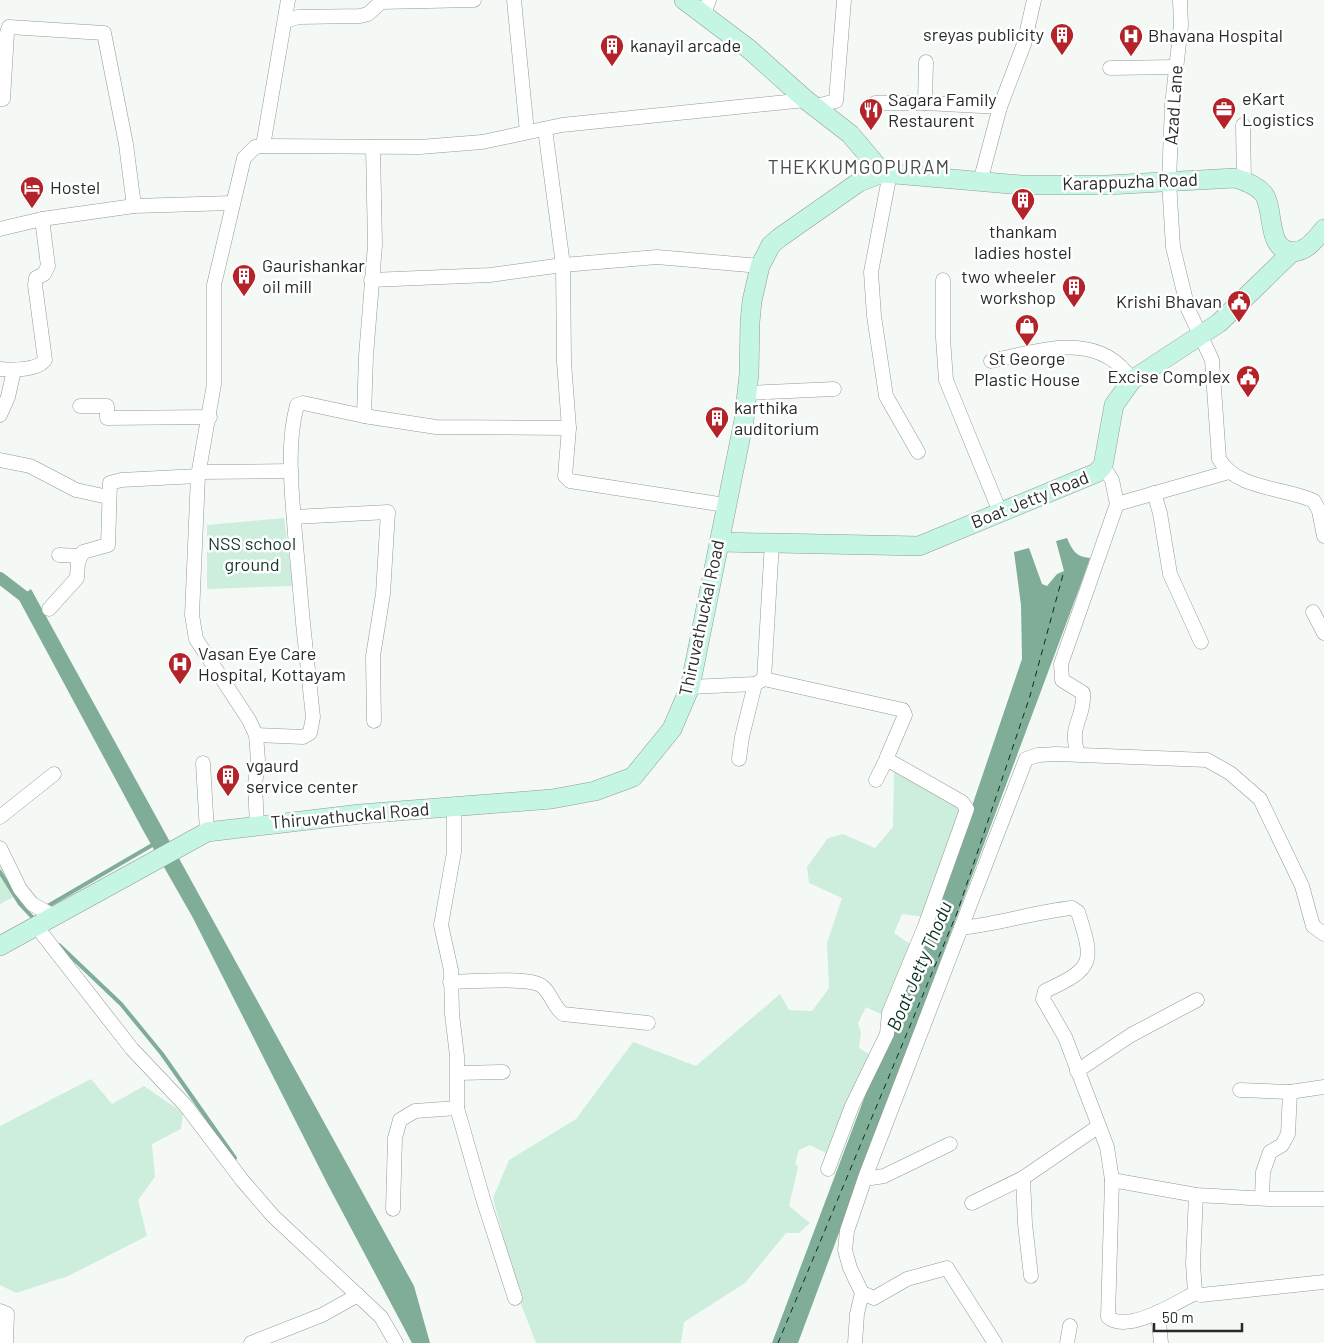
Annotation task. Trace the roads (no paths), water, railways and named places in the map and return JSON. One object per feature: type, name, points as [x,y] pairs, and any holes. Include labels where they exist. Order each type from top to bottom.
[{"type":"main road","points":[[684,0],[707,7],[749,49],[850,134],[886,173]]},
{"type":"main road","name":"Karappuzha Road","points":[[886,173],[980,182],[1074,186],[1229,178],[1244,180]]},
{"type":"main road","name":"Thiruvathuckal Road","points":[[42,923],[207,832],[258,825],[552,799],[595,791],[625,782],[633,777],[672,730],[690,687],[725,505],[740,441],[747,393],[750,322],[760,266],[771,245],[801,222],[859,182],[886,173]]},
{"type":"main road","points":[[1244,180],[1262,192],[1276,239],[1280,246],[1292,252],[1306,248],[1324,229]]},
{"type":"main road","name":"Boat Jetty Road","points":[[719,542],[919,546],[1096,473],[1103,466],[1114,405],[1132,380],[1219,323],[1292,252]]},
{"type":"main road","points":[[0,946],[42,923]]},
{"type":"street","points":[[263,146],[288,0]]},
{"type":"street","points":[[286,20],[298,17],[360,16],[368,14],[381,1],[474,0]]},
{"type":"street","points":[[514,0],[527,132]]},
{"type":"street","points":[[258,825],[255,785],[258,760],[256,735],[249,720],[196,639],[192,615],[198,474],[210,417],[214,384],[214,285],[244,158],[255,147],[263,146],[420,147],[482,142],[545,129],[640,116],[836,101],[844,0]]},
{"type":"street","points":[[980,182],[1000,107],[1024,44],[1034,0]]},
{"type":"street","name":"Azad Lane","points":[[1180,0],[1181,25],[1176,67],[1169,181],[1173,247],[1188,310],[1212,360],[1219,459],[1229,472]]},
{"type":"street","points":[[0,99],[3,99],[9,27],[104,33],[126,144],[134,206]]},
{"type":"street","points":[[925,103],[926,62]]},
{"type":"street","points":[[1110,68],[1176,67]]},
{"type":"street","points":[[876,103],[925,103],[1000,107]]},
{"type":"street","points":[[1244,125],[1244,180]]},
{"type":"street","points":[[545,129],[563,265],[564,362],[569,428],[565,476],[570,481],[725,505]]},
{"type":"street","points":[[364,416],[375,245],[373,147]]},
{"type":"street","points":[[886,173],[871,272],[874,316],[886,396],[918,452]]},
{"type":"street","points":[[0,229],[42,219],[134,206],[232,203]]},
{"type":"street","points":[[0,369],[14,370],[41,364],[45,360],[35,285],[36,278],[44,274],[48,266],[42,219]]},
{"type":"street","points":[[372,280],[490,275],[563,265],[658,257],[760,266]]},
{"type":"street","points":[[943,280],[942,338],[946,380],[1000,512]]},
{"type":"street","points":[[991,361],[1066,346],[1084,347],[1122,364],[1132,380]]},
{"type":"street","points":[[0,415],[8,397],[14,370]]},
{"type":"street","points":[[747,393],[834,389]]},
{"type":"street","points":[[256,735],[303,737],[310,733],[313,717],[302,618],[291,471],[293,425],[297,405],[302,402],[364,416],[436,427],[569,428]]},
{"type":"street","points":[[80,406],[107,406],[106,418],[210,417]]},
{"type":"street","points":[[0,460],[30,466],[76,490],[108,497]]},
{"type":"street","points":[[1078,754],[1074,741],[1074,729],[1084,703],[1083,693],[1062,680],[1061,664],[1117,504],[1112,480],[1103,466]]},
{"type":"street","points":[[50,609],[77,578],[80,556],[86,550],[108,545],[108,497],[110,483],[198,474],[291,471]]},
{"type":"street","points":[[1117,504],[1229,472],[1255,484],[1300,494],[1314,501],[1319,511],[1324,536]]},
{"type":"street","points":[[1154,493],[1160,513],[1170,574],[1201,642]]},
{"type":"street","points":[[294,517],[388,512],[383,594],[373,656],[374,721]]},
{"type":"street","points":[[739,759],[740,742],[760,681],[772,542]]},
{"type":"street","points":[[59,555],[80,556]]},
{"type":"street","points":[[1313,612],[1324,633]]},
{"type":"street","points":[[690,687],[760,681],[903,710],[905,715],[876,780]]},
{"type":"street","points":[[855,1343],[857,1314],[862,1293],[850,1268],[845,1250],[847,1231],[865,1179],[1026,759],[1038,755],[1078,754],[1207,760],[1230,773],[1260,799],[1302,886],[1313,926],[1324,934]]},
{"type":"street","points":[[828,1169],[852,1106],[887,1034],[890,1013],[967,809],[962,802],[887,758]]},
{"type":"street","points":[[204,763],[207,832]]},
{"type":"street","points":[[0,817],[54,774]]},
{"type":"street","points":[[454,807],[454,852],[441,925],[451,970],[450,982],[458,1073],[457,1108],[514,1298]]},
{"type":"street","points":[[0,848],[20,889],[32,904],[42,923],[132,1049],[186,1106],[242,1180],[273,1216],[381,1317],[396,1343]]},
{"type":"street","points":[[961,928],[1015,919],[1053,910],[1072,908],[1078,912],[1089,956],[1084,969],[1045,991],[1043,999],[1065,1037],[1107,1147],[1112,1180],[1108,1317],[1118,1322],[1137,1320],[1158,1312],[1195,1293],[1201,1295],[1324,1282]]},
{"type":"street","points":[[450,982],[534,982],[545,990],[557,1009],[563,1014],[648,1023]]},
{"type":"street","points":[[1077,1071],[1131,1035],[1196,1000]]},
{"type":"street","points":[[458,1073],[503,1072]]},
{"type":"street","points":[[1240,1090],[1290,1092],[1324,1088]]},
{"type":"street","points":[[1262,1198],[1263,1172],[1270,1152],[1282,1145],[1288,1134],[1290,1092]]},
{"type":"street","points":[[394,1208],[395,1138],[400,1120],[415,1111],[457,1108]]},
{"type":"street","points":[[972,1202],[1023,1178],[1099,1126]]},
{"type":"street","points":[[865,1179],[884,1176],[950,1144]]},
{"type":"street","points":[[1023,1178],[1025,1224],[1031,1276]]},
{"type":"street","points":[[1112,1180],[1196,1195],[1324,1199]]},
{"type":"street","points":[[1195,1293],[1193,1263],[1196,1195]]},
{"type":"street","points":[[862,1293],[874,1298],[907,1279],[948,1268],[995,1343]]},
{"type":"street","points":[[251,1343],[322,1315],[358,1295]]},
{"type":"street","points":[[0,1311],[6,1314],[6,1343]]},
{"type":"street","points":[[1158,1312],[1161,1343]]},
{"type":"street","points":[[1067,1343],[1070,1326]]},
{"type":"water","name":"Boat Jetty Thodu","points":[[1067,538],[1075,552],[1090,558],[1082,581],[798,1343],[772,1343],[953,862],[1022,659],[1021,605],[1014,552],[1029,548],[1042,584],[1047,586],[1057,574],[1064,571],[1056,541]]},
{"type":"water","points":[[31,589],[414,1286],[430,1343],[412,1343],[328,1185],[193,918],[144,832],[18,598]]},
{"type":"waterway","points":[[0,578],[26,598],[32,609]]},
{"type":"waterway","points":[[46,907],[154,844]]},
{"type":"waterway","points":[[0,872],[20,904],[35,920]]},
{"type":"waterway","points":[[59,945],[121,1004],[162,1054],[235,1158]]},
{"type":"place","name":"sreyas publicity","points":[[1062,56]]},
{"type":"place","name":"Bhavana Hospital","points":[[1131,57]]},
{"type":"place","name":"kanayil arcade","points":[[612,67]]},
{"type":"place","name":"eKart Logistics","points":[[1224,130]]},
{"type":"place","name":"Sagara Family Restaurent","points":[[871,131]]},
{"type":"place","name":"Hostel","points":[[32,209]]},
{"type":"place","name":"thankam ladies hostel","points":[[1023,221]]},
{"type":"place","name":"Gaurishankar oil mill","points":[[244,297]]},
{"type":"place","name":"two wheeler workshop","points":[[1074,308]]},
{"type":"place","name":"Krishi Bhavan","points":[[1239,323]]},
{"type":"place","name":"St George Plastic House","points":[[1027,347]]},
{"type":"place","name":"Excise Complex","points":[[1248,398]]},
{"type":"place","name":"karthika auditorium","points":[[717,439]]},
{"type":"place","name":"Vasan Eye Care Hospital, Kottayam","points":[[180,685]]},
{"type":"place","name":"vgaurd service center","points":[[228,797]]},
{"type":"district","name":"THEKKUMGOPURAM","points":[[859,167]]},
{"type":"park label","name":"NSS school ground","points":[[252,554]]}]
